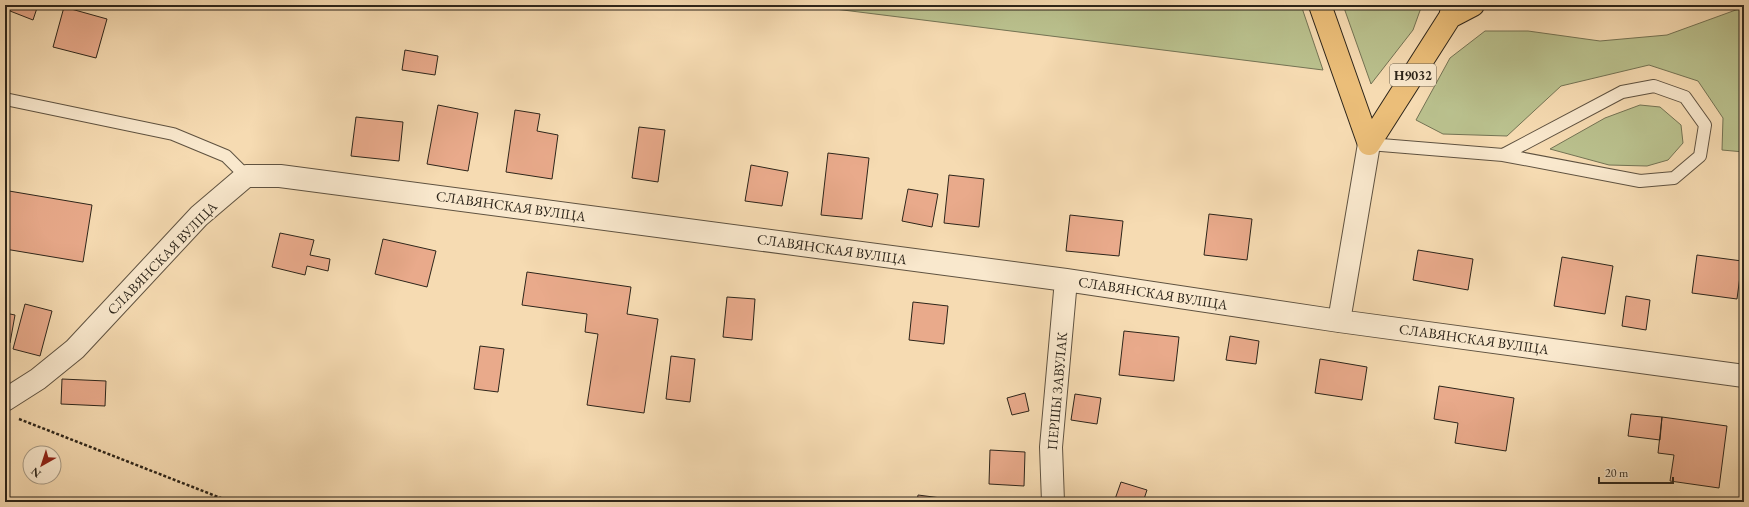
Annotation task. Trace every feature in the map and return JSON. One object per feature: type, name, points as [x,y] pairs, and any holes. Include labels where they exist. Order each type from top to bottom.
[{"type":"highway","name":"Н9032","points":[[1320,5],[1369,144]]},
{"type":"highway","name":"Н9032","points":[[1369,144],[1452,11],[1474,5]]},
{"type":"street","name":"Н9032","points":[[1339,321],[1369,144]]},
{"type":"street","name":"СЛАВЯНСКАЯ ВУЛІЦА","points":[[9,408],[38,379],[75,349],[199,216],[246,176],[280,176],[1066,280],[1339,321],[1744,376]]},
{"type":"street","name":"ПЕРШЫ ЗАВУЛАК","points":[[1053,502],[1051,447],[1066,280]]},
{"type":"lane","points":[[1369,144],[1503,155],[1640,180],[1674,178],[1700,156],[1704,125],[1685,97],[1654,86],[1622,92],[1503,155]]},
{"type":"lane","points":[[5,99],[173,134],[226,156],[246,176]]},
{"type":"path","points":[[9,408],[231,502]]},
{"type":"green space","points":[[803,5],[1301,5],[1323,70]]},
{"type":"green space","points":[[1343,5],[1422,5],[1413,30],[1371,84]]},
{"type":"green space","points":[[1744,7],[1744,152],[1722,150],[1723,118],[1698,81],[1649,65],[1561,86],[1507,136],[1443,134],[1416,120],[1450,58],[1485,31],[1528,31],[1600,41],[1667,35]]},
{"type":"green space","points":[[1640,105],[1660,107],[1681,125],[1683,143],[1668,160],[1647,166],[1609,165],[1550,149],[1605,118]]},
{"type":"building","points":[[12,5],[38,5],[33,20],[10,11]]},
{"type":"building","points":[[64,7],[107,19],[96,58],[53,47]]},
{"type":"building","points":[[405,50],[438,56],[435,75],[402,70]]},
{"type":"building","points":[[438,105],[478,113],[468,171],[427,164]]},
{"type":"building","points":[[515,110],[540,114],[537,131],[558,135],[552,179],[506,172]]},
{"type":"building","points":[[356,117],[403,122],[399,161],[351,156]]},
{"type":"building","points":[[639,127],[665,130],[658,182],[632,178]]},
{"type":"building","points":[[828,153],[869,158],[862,219],[821,215]]},
{"type":"building","points":[[751,165],[788,172],[782,206],[745,201]]},
{"type":"building","points":[[949,175],[984,179],[979,227],[944,223]]},
{"type":"building","points":[[908,189],[938,194],[932,227],[902,221]]},
{"type":"building","points":[[9,191],[92,205],[83,262],[5,249],[5,216]]},
{"type":"building","points":[[1209,214],[1252,219],[1247,260],[1204,255]]},
{"type":"building","points":[[1070,215],[1123,221],[1119,256],[1066,251]]},
{"type":"building","points":[[280,233],[314,240],[310,255],[330,259],[328,271],[307,266],[305,275],[272,267]]},
{"type":"building","points":[[383,239],[436,251],[427,287],[375,274]]},
{"type":"building","points":[[1418,250],[1473,259],[1468,290],[1413,280]]},
{"type":"building","points":[[1697,255],[1742,261],[1737,299],[1692,293]]},
{"type":"building","points":[[1562,257],[1613,266],[1605,314],[1554,306]]},
{"type":"building","points":[[527,272],[631,287],[627,314],[658,319],[644,413],[587,405],[598,334],[585,332],[587,314],[522,305]]},
{"type":"building","points":[[1626,296],[1650,300],[1646,330],[1622,326]]},
{"type":"building","points":[[727,297],[755,299],[752,340],[723,337]]},
{"type":"building","points":[[913,302],[948,306],[944,344],[909,340]]},
{"type":"building","points":[[25,304],[52,311],[40,356],[13,349]]},
{"type":"building","points":[[5,313],[15,315],[10,343],[5,342]]},
{"type":"building","points":[[1124,331],[1179,337],[1174,381],[1119,375]]},
{"type":"building","points":[[1230,336],[1259,341],[1256,364],[1226,360]]},
{"type":"building","points":[[480,346],[504,349],[498,392],[474,389]]},
{"type":"building","points":[[671,356],[695,359],[690,402],[666,399]]},
{"type":"building","points":[[1320,359],[1367,367],[1362,400],[1315,393]]},
{"type":"building","points":[[62,379],[106,381],[105,406],[61,404]]},
{"type":"building","points":[[1439,386],[1514,398],[1506,451],[1455,443],[1458,423],[1434,419]]},
{"type":"building","points":[[1025,393],[1029,411],[1012,415],[1007,398]]},
{"type":"building","points":[[1075,394],[1101,398],[1097,424],[1071,420]]},
{"type":"building","points":[[1631,414],[1662,417],[1660,440],[1628,436]]},
{"type":"building","points":[[1662,417],[1727,426],[1719,488],[1670,481],[1674,455],[1658,453]]},
{"type":"building","points":[[990,450],[1025,452],[1024,486],[989,484]]},
{"type":"building","points":[[1121,482],[1147,490],[1143,502],[1114,502]]},
{"type":"building","points":[[918,495],[941,498],[941,502],[917,502]]}]
